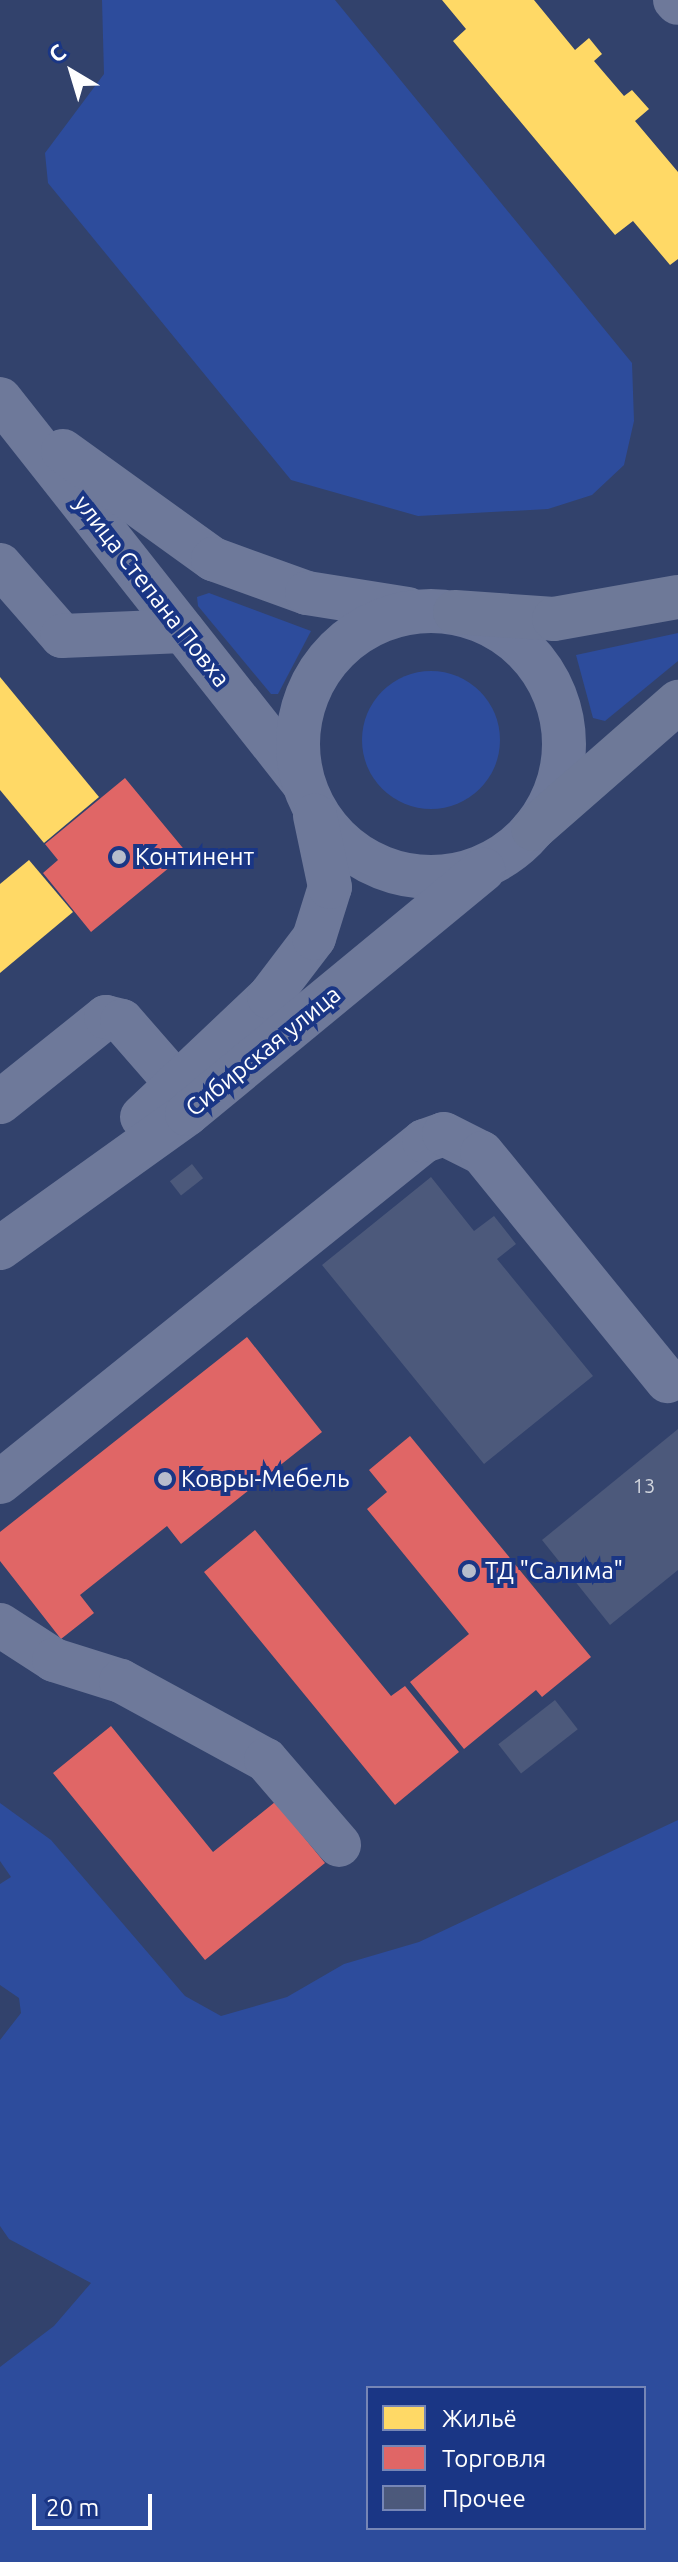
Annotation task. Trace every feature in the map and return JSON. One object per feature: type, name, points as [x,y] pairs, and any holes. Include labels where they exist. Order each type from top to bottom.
[{"type":"main road","points":[[439,612],[554,619],[678,597]]},
{"type":"main road","points":[[533,829],[678,702]]},
{"type":"street","name":"улица Степана Повха","points":[[0,399],[145,515],[213,559],[307,593],[439,612]]},
{"type":"street","name":"улица Степана Повха","points":[[0,399],[306,791]]},
{"type":"street","points":[[0,565],[62,636],[183,631]]},
{"type":"street","points":[[439,612],[516,641],[556,698],[562,767],[533,829],[493,862],[441,877],[388,871],[341,843],[306,791],[298,729],[324,663],[375,622],[439,612]]},
{"type":"street","name":"Сибирская улица","points":[[12,1238],[269,997],[314,938],[329,875],[306,791]]},
{"type":"street","name":"Сибирская улица","points":[[12,1238],[187,1114],[493,862]]},
{"type":"street","points":[[0,1102],[106,1017],[122,1021],[177,1084]]},
{"type":"street","points":[[0,1482],[424,1141],[444,1134],[482,1153],[667,1381]]},
{"type":"street","points":[[0,1625],[54,1660],[121,1681],[266,1760],[339,1845]]},
{"type":"shaded area","points":[[102,0],[335,0],[632,363],[634,421],[624,465],[592,495],[548,509],[418,516],[291,480],[48,183],[45,153],[104,74]]},
{"type":"shaded area","points":[[209,593],[311,631],[278,694],[271,694],[198,606],[197,597]]},
{"type":"shaded area","points":[[678,633],[678,661],[605,721],[593,718],[576,655]]},
{"type":"shaded area","points":[[431,671],[458,676],[480,691],[495,713],[500,740],[495,767],[480,789],[458,804],[431,809],[404,804],[382,789],[367,767],[362,740],[367,713],[382,691],[404,676]]},
{"type":"shaded area","points":[[0,1803],[51,1840],[185,1996],[221,2016],[287,1997],[344,1964],[419,1942],[678,1820],[678,2562],[0,2562],[0,2367],[54,2326],[91,2283],[9,2239],[0,2226],[0,2040],[21,2013],[19,1998],[0,1985],[0,1884],[11,1877],[0,1861]]},
{"type":"building: Жильё","points":[[442,0],[534,0],[575,50],[589,38],[602,54],[594,61],[624,96],[632,90],[649,109],[635,121],[678,172],[678,259],[670,265],[633,221],[615,235],[453,41],[466,29]]},
{"type":"building: Жильё","points":[[0,677],[99,797],[44,843],[0,790]]},
{"type":"building: Жильё","points":[[29,860],[73,912],[0,973],[0,884]]},
{"type":"building: Торговля","name":"Континент","points":[[125,778],[187,853],[91,932],[43,873],[58,860],[45,844]]},
{"type":"building: Торговля","name":"Ковры-Мебель","points":[[247,1337],[322,1432],[181,1544],[167,1526],[80,1595],[94,1613],[61,1639],[0,1561],[0,1532]]},
{"type":"building: Торговля","name":"ТД \"Салима\"","points":[[410,1436],[591,1657],[542,1697],[536,1690],[464,1749],[410,1682],[469,1634],[367,1509],[387,1492],[369,1470]]},
{"type":"building: Торговля","points":[[255,1530],[391,1696],[405,1686],[459,1752],[395,1805],[204,1572]]},
{"type":"building: Торговля","points":[[111,1726],[213,1852],[275,1802],[325,1863],[205,1960],[53,1773]]},
{"type":"building: Прочее","points":[[192,1164],[203,1178],[181,1195],[170,1181]]},
{"type":"building: Прочее","points":[[431,1177],[474,1231],[494,1216],[516,1244],[497,1259],[593,1376],[484,1464],[322,1265]]},
{"type":"building: Прочее","points":[[678,1429],[678,1570],[610,1625],[542,1540]]},
{"type":"building: Прочее","points":[[555,1700],[578,1729],[521,1773],[498,1744]]},
{"type":"place","name":"Континент","points":[[119,857]]},
{"type":"place","name":"Ковры-Мебель","points":[[165,1479]]},
{"type":"place","name":"ТД \"Салима\"","points":[[469,1571]]}]
